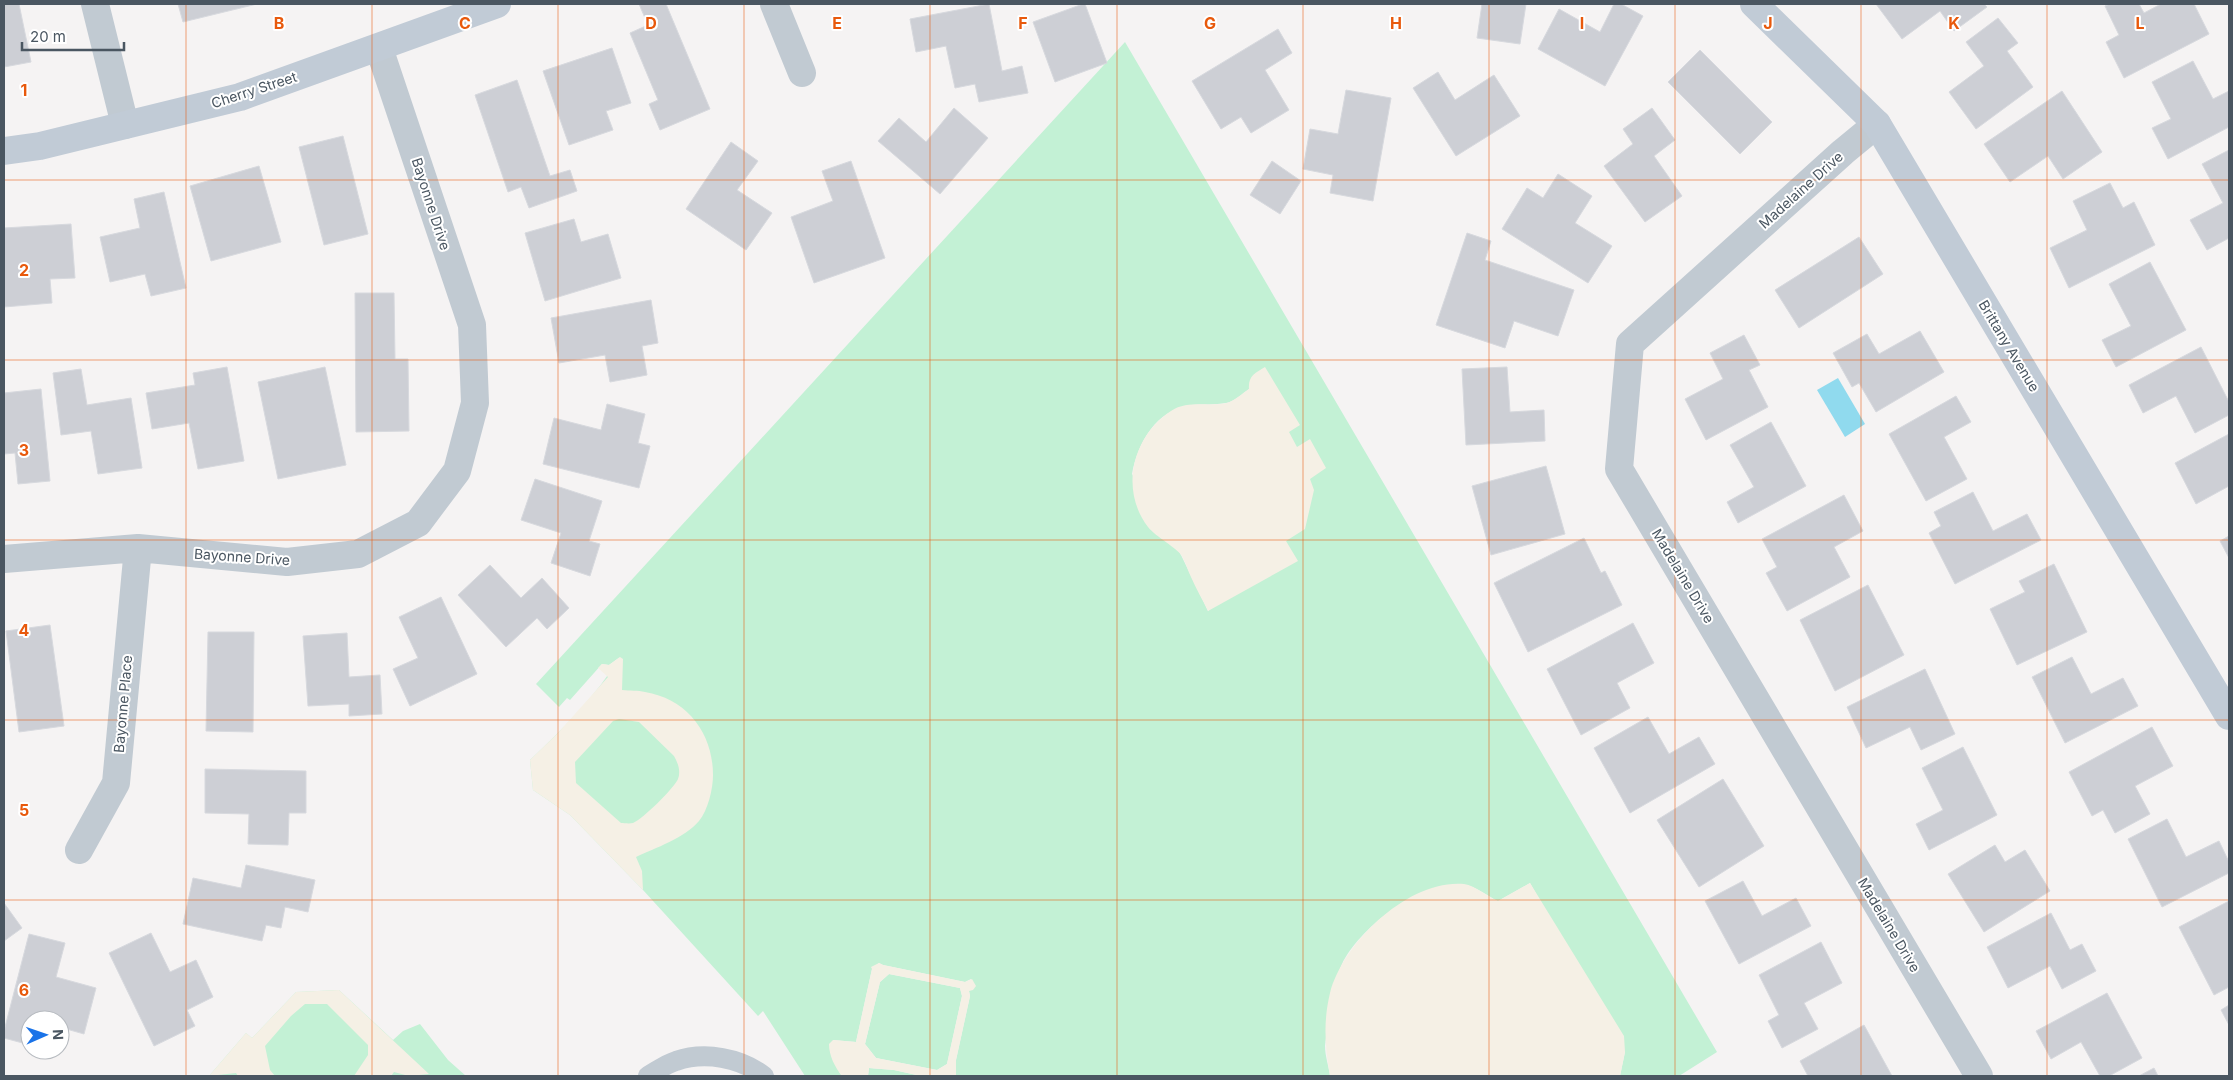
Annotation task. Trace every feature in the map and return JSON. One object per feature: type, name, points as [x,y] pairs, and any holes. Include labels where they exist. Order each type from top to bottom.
[{"type":"street","points":[[95,4],[125,125]]},
{"type":"street","name":"Cherry Street","points":[[4,151],[40,146],[240,97],[497,4]]},
{"type":"street","points":[[774,4],[802,73]]},
{"type":"street","name":"Brittany Avenue","points":[[1754,4],[1877,124],[2229,716]]},
{"type":"street","name":"Bayonne Drive","points":[[4,559],[138,548],[287,562],[358,554],[418,523],[458,471],[475,404],[472,325],[379,48]]},
{"type":"street","name":"Madelaine Drive","points":[[1877,124],[1843,152],[1630,344],[1619,469],[1979,1076]]},
{"type":"street","name":"Bayonne Place","points":[[79,850],[116,783],[138,548]]},
{"type":"lane","points":[[648,1076],[676,1061],[714,1056],[751,1066],[764,1076]]},
{"type":"green space","points":[[1125,42],[1717,1052],[1679,1076],[1620,1076],[1625,1052],[1530,883],[1498,901],[1468,886],[1447,885],[1411,898],[1377,921],[1363,935],[1342,964],[1337,979],[1325,1046],[1330,1076],[956,1076],[956,1060],[970,996],[971,979],[965,982],[879,963],[872,969],[856,1042],[833,1040],[839,1072],[842,1076],[805,1076],[763,1011],[758,1016],[643,890],[570,815],[533,790],[530,760],[578,712],[620,657],[609,665],[602,664],[570,700],[567,698],[559,707],[536,684]],"holes":[[[1249,389],[1299,425],[1288,431],[1309,479],[1286,541],[1208,611],[1181,555],[1132,474],[1144,439],[1151,429],[1168,413],[1191,405],[1229,402]]]},
{"type":"green space","points":[[889,974],[960,988],[962,996],[947,1064],[937,1070],[876,1058],[865,1044],[880,982]]},
{"type":"green space","points":[[339,990],[393,1040],[403,1031],[420,1024],[448,1060],[466,1076],[209,1076],[246,1033],[252,1038],[296,992]]},
{"type":"green space","points":[[869,1068],[894,1070],[921,1076],[868,1076]]},
{"type":"sand","points":[[1265,367],[1300,425],[1289,432],[1297,447],[1310,439],[1326,468],[1310,479],[1314,490],[1305,529],[1286,541],[1298,561],[1208,611],[1182,556],[1148,527],[1139,512],[1134,496],[1134,464],[1147,434],[1171,411],[1184,406],[1230,402],[1249,389],[1251,378]]},
{"type":"sand","points":[[620,657],[623,659],[622,690],[642,691],[660,696],[685,710],[703,732],[712,760],[711,793],[705,811],[699,821],[686,833],[636,857],[642,871],[643,890],[570,815],[533,790],[530,760],[557,734],[608,677],[598,668],[602,664],[609,665]],"holes":[[[619,719],[639,722],[674,756],[679,767],[679,776],[676,783],[658,803],[637,821],[621,823],[576,783],[575,762],[613,721]]]},
{"type":"sand","points":[[1530,883],[1624,1036],[1625,1052],[1620,1076],[1330,1076],[1327,1055],[1326,1014],[1330,993],[1337,974],[1363,935],[1400,903],[1421,892],[1443,885],[1468,885],[1498,901]]},
{"type":"sand","points":[[879,963],[965,982],[972,979],[976,986],[973,990],[969,991],[970,996],[956,1060],[956,1076],[921,1076],[894,1070],[869,1068],[868,1076],[842,1076],[833,1061],[829,1044],[833,1040],[856,1042],[871,967]],"holes":[[[889,974],[960,988],[962,996],[947,1064],[937,1070],[876,1058],[865,1044],[880,982]]]},
{"type":"sand","points":[[339,990],[429,1074],[409,1076],[394,1072],[391,1076],[354,1076],[368,1055],[368,1045],[327,1004],[305,1004],[291,1016],[265,1046],[270,1070],[275,1076],[238,1076],[236,1073],[209,1076],[246,1033],[252,1038],[296,992]]},
{"type":"water","points":[[1838,378],[1865,424],[1845,437],[1817,390]]},
{"type":"building","points":[[4,4],[19,4],[31,62],[4,67]]},
{"type":"building","points":[[178,4],[257,4],[183,22]]},
{"type":"building","points":[[639,4],[666,4],[710,109],[660,130],[649,104],[658,100],[630,33],[648,25]]},
{"type":"building","points":[[989,4],[1002,71],[1022,66],[1028,93],[979,102],[975,84],[955,88],[946,46],[916,52],[910,19]]},
{"type":"building","points":[[1085,4],[1107,63],[1055,82],[1033,22]]},
{"type":"building","points":[[1482,4],[1526,4],[1520,44],[1477,38]]},
{"type":"building","points":[[1614,4],[1621,4],[1643,16],[1605,86],[1538,49],[1559,9],[1600,32]]},
{"type":"building","points":[[1876,4],[1984,4],[1987,7],[1954,31],[1940,11],[1902,39]]},
{"type":"building","points":[[2110,4],[2139,4],[2144,13],[2161,4],[2194,4],[2209,34],[2124,78],[2106,42],[2119,35],[2105,6]]},
{"type":"building","points":[[1998,18],[2018,43],[2007,51],[2033,87],[1976,129],[1949,92],[1984,66],[1966,42]]},
{"type":"building","points":[[1278,29],[1292,53],[1265,70],[1289,110],[1251,133],[1241,117],[1221,129],[1192,81]]},
{"type":"building","points":[[612,48],[631,103],[606,111],[613,130],[569,145],[543,71]]},
{"type":"building","points":[[1700,50],[1772,122],[1740,154],[1668,82]]},
{"type":"building","points":[[2193,61],[2213,99],[2229,91],[2229,127],[2168,159],[2152,128],[2171,119],[2152,82]]},
{"type":"building","points":[[1438,72],[1455,100],[1494,75],[1520,116],[1456,156],[1413,88]]},
{"type":"building","points":[[517,80],[550,176],[570,170],[577,191],[529,208],[521,187],[508,192],[475,95]]},
{"type":"building","points":[[1346,90],[1391,98],[1373,201],[1330,193],[1333,175],[1303,169],[1310,129],[1338,134]]},
{"type":"building","points":[[2062,91],[2102,152],[2063,179],[2048,156],[2010,182],[1984,144]]},
{"type":"building","points":[[954,108],[988,138],[940,194],[878,141],[899,118],[926,142]]},
{"type":"building","points":[[1652,108],[1675,140],[1654,156],[1682,196],[1645,222],[1604,166],[1633,144],[1623,129]]},
{"type":"building","points":[[343,136],[368,234],[324,245],[299,147]]},
{"type":"building","points":[[731,142],[758,161],[737,190],[772,213],[746,250],[686,209]]},
{"type":"building","points":[[2229,150],[2229,238],[2207,250],[2190,220],[2223,203],[2202,164]]},
{"type":"building","points":[[851,161],[885,258],[814,283],[791,217],[833,201],[822,171]]},
{"type":"building","points":[[1272,161],[1301,181],[1280,214],[1250,195]]},
{"type":"building","points":[[259,166],[281,242],[211,261],[190,186]]},
{"type":"building","points":[[1558,174],[1592,196],[1575,223],[1612,246],[1588,283],[1502,229],[1527,188],[1543,198]]},
{"type":"building","points":[[2110,183],[2123,208],[2134,202],[2155,245],[2069,288],[2050,248],[2087,230],[2073,201]]},
{"type":"building","points":[[164,192],[186,288],[151,296],[145,274],[110,282],[100,237],[140,228],[134,199]]},
{"type":"building","points":[[574,219],[581,242],[608,234],[621,278],[545,301],[525,233]]},
{"type":"building","points":[[71,224],[75,278],[50,279],[52,303],[4,307],[4,228]]},
{"type":"building","points":[[1467,233],[1491,241],[1485,260],[1574,290],[1558,336],[1514,321],[1505,348],[1436,325]]},
{"type":"building","points":[[1859,237],[1883,274],[1799,328],[1775,290]]},
{"type":"building","points":[[2150,262],[2186,330],[2116,367],[2102,340],[2131,326],[2109,284]]},
{"type":"building","points":[[355,293],[394,293],[395,359],[408,359],[409,431],[356,432]]},
{"type":"building","points":[[651,300],[658,343],[642,346],[647,375],[610,382],[605,355],[559,363],[551,318]]},
{"type":"building","points":[[1920,331],[1944,372],[1876,412],[1859,383],[1852,387],[1833,353],[1867,334],[1879,354]]},
{"type":"building","points":[[1744,335],[1760,365],[1749,370],[1768,407],[1706,440],[1685,399],[1723,379],[1710,353]]},
{"type":"building","points":[[2201,347],[2229,402],[2229,415],[2195,433],[2176,396],[2143,413],[2129,385]]},
{"type":"building","points":[[227,367],[244,461],[198,469],[189,423],[152,429],[146,393],[195,385],[193,373]]},
{"type":"building","points":[[325,367],[346,465],[278,479],[258,382]]},
{"type":"building","points":[[1507,367],[1510,412],[1544,410],[1545,441],[1466,445],[1462,369]]},
{"type":"building","points":[[81,369],[87,405],[131,398],[142,468],[98,474],[91,431],[61,435],[53,373]]},
{"type":"building","points":[[41,389],[50,481],[18,484],[15,453],[4,454],[4,393]]},
{"type":"building","points":[[1956,396],[1971,422],[1944,437],[1967,479],[1926,501],[1889,434]]},
{"type":"building","points":[[607,404],[645,414],[638,443],[650,446],[639,488],[543,464],[554,418],[601,430]]},
{"type":"building","points":[[1771,422],[1806,486],[1738,523],[1727,502],[1754,487],[1730,445]]},
{"type":"building","points":[[2229,434],[2229,486],[2196,504],[2175,463]]},
{"type":"building","points":[[1546,466],[1565,534],[1491,555],[1472,486]]},
{"type":"building","points":[[535,479],[602,501],[589,541],[600,544],[590,576],[551,563],[561,533],[521,520]]},
{"type":"building","points":[[1973,492],[1993,531],[2027,514],[2041,540],[1955,584],[1929,533],[1941,526],[1934,512]]},
{"type":"building","points":[[1844,495],[1863,531],[1834,547],[1850,577],[1787,611],[1766,573],[1777,567],[1762,539]]},
{"type":"building","points":[[2229,536],[2229,558],[2220,541]]},
{"type":"building","points":[[1584,538],[1601,573],[1605,571],[1622,605],[1528,652],[1494,583]]},
{"type":"building","points":[[2054,564],[2087,632],[2017,665],[1990,609],[2025,592],[2019,581]]},
{"type":"building","points":[[490,565],[521,598],[542,578],[569,608],[547,629],[537,618],[506,647],[458,595]]},
{"type":"building","points":[[1868,585],[1904,655],[1835,691],[1800,620]]},
{"type":"building","points":[[441,597],[477,674],[410,706],[393,669],[418,658],[399,617]]},
{"type":"building","points":[[1633,623],[1654,663],[1617,683],[1630,708],[1581,735],[1547,669]]},
{"type":"building","points":[[50,625],[64,726],[19,732],[6,631]]},
{"type":"building","points":[[208,632],[254,632],[253,732],[206,731]]},
{"type":"building","points":[[347,633],[349,677],[380,675],[382,714],[349,716],[349,704],[308,706],[303,636]]},
{"type":"building","points":[[2072,657],[2091,694],[2123,678],[2138,706],[2065,743],[2032,677]]},
{"type":"building","points":[[1925,669],[1955,734],[1921,750],[1910,727],[1866,748],[1847,707]]},
{"type":"building","points":[[1648,717],[1669,754],[1699,737],[1715,764],[1630,813],[1594,748]]},
{"type":"building","points":[[2152,727],[2173,766],[2135,786],[2150,814],[2115,833],[2103,810],[2092,816],[2069,772]]},
{"type":"building","points":[[1963,747],[1997,815],[1929,850],[1916,824],[1943,810],[1922,768]]},
{"type":"building","points":[[205,769],[306,771],[306,813],[289,813],[288,845],[248,844],[249,814],[205,813]]},
{"type":"building","points":[[1723,779],[1764,846],[1699,887],[1657,820]]},
{"type":"building","points":[[2167,819],[2186,857],[2219,841],[2229,862],[2229,873],[2162,907],[2128,839]]},
{"type":"building","points":[[1995,845],[2005,862],[2025,850],[2050,891],[1984,932],[1948,874]]},
{"type":"building","points":[[246,865],[315,880],[308,912],[285,907],[281,928],[266,925],[262,941],[183,924],[193,878],[241,888]]},
{"type":"building","points":[[1743,881],[1762,916],[1796,898],[1811,926],[1739,964],[1705,901]]},
{"type":"building","points":[[2229,901],[2229,987],[2214,995],[2179,927]]},
{"type":"building","points":[[4,903],[22,928],[4,941]]},
{"type":"building","points":[[2051,913],[2070,950],[2082,944],[2096,971],[2062,989],[2050,966],[2008,988],[1987,947]]},
{"type":"building","points":[[151,933],[170,972],[196,960],[213,997],[187,1010],[195,1026],[154,1046],[109,953]]},
{"type":"building","points":[[29,934],[65,943],[56,977],[96,988],[84,1034],[70,1030],[70,1010],[20,1010],[20,1042],[4,1038],[4,1031]]},
{"type":"building","points":[[1821,942],[1842,983],[1804,1003],[1818,1029],[1782,1048],[1768,1021],[1779,1015],[1759,975]]},
{"type":"building","points":[[2107,993],[2142,1058],[2109,1076],[2100,1076],[2081,1042],[2051,1059],[2036,1031]]},
{"type":"building","points":[[2229,1005],[2229,1025],[2221,1010]]},
{"type":"building","points":[[1864,1025],[1892,1076],[1808,1076],[1800,1061]]},
{"type":"building","points":[[2154,1068],[2158,1076],[2139,1076]]}]
